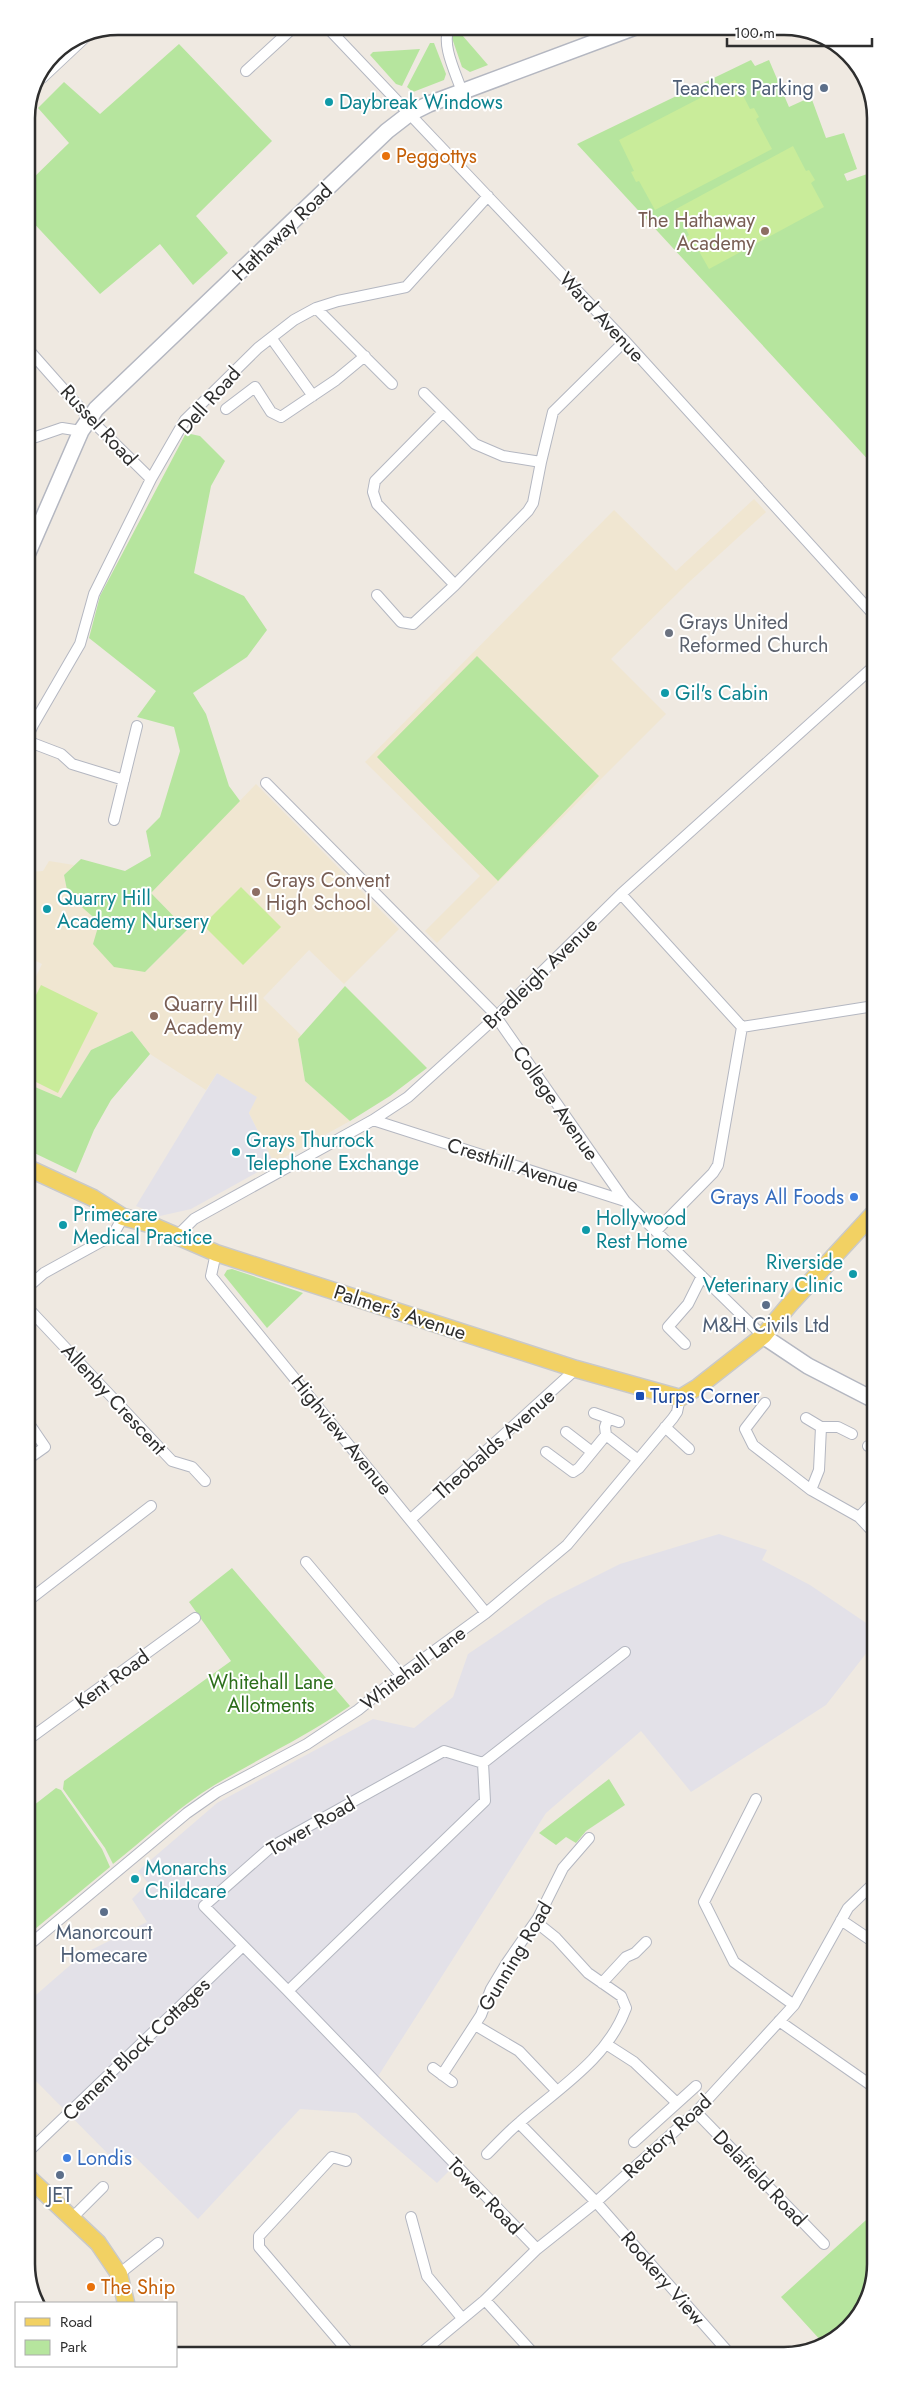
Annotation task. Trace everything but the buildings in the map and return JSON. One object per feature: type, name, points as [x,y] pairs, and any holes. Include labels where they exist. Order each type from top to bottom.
[{"type":"main road","points":[[35,1171],[93,1198],[123,1218]]},
{"type":"main road","name":"Palmer's Avenue","points":[[123,1218],[149,1224],[216,1253],[576,1369],[680,1398]]},
{"type":"main road","points":[[680,1398],[698,1387],[763,1336],[790,1304],[867,1222]]},
{"type":"main road","points":[[35,2183],[73,2217],[98,2243],[119,2274],[126,2302]]},
{"type":"street","points":[[246,71],[285,35]]},
{"type":"street","name":"Ward Avenue","points":[[334,35],[625,341],[867,607]]},
{"type":"street","points":[[447,35],[447,48],[462,92]]},
{"type":"street","name":"Hathaway Road","points":[[35,537],[81,431],[89,418],[380,137],[409,114],[429,104],[614,35]]},
{"type":"street","points":[[51,69],[73,49]]},
{"type":"street","name":"Dell Road","points":[[35,715],[80,644],[94,594],[150,479],[185,420],[258,348],[294,320],[316,308],[377,292],[406,287],[488,196]]},
{"type":"street","points":[[316,308],[392,384]]},
{"type":"street","points":[[272,338],[313,396]]},
{"type":"street","points":[[377,595],[401,622],[413,624],[455,585],[528,511],[533,503],[553,412],[625,341]]},
{"type":"street","points":[[226,409],[255,388],[271,412],[281,417],[313,396],[365,356]]},
{"type":"street","name":"Russel Road","points":[[35,357],[89,418],[150,479]]},
{"type":"street","points":[[424,393],[475,444],[502,456],[541,462]]},
{"type":"street","points":[[442,412],[375,481],[373,492],[377,504],[455,585]]},
{"type":"street","points":[[35,437],[62,428],[81,431]]},
{"type":"street","name":"Bradleigh Avenue","points":[[177,1236],[194,1218],[373,1120],[408,1097],[496,1017],[621,894],[867,671]]},
{"type":"street","points":[[114,820],[137,726]]},
{"type":"street","points":[[35,743],[61,754],[72,764],[124,780]]},
{"type":"street","name":"College Avenue","points":[[266,783],[496,1017],[625,1201],[763,1336]]},
{"type":"street","points":[[621,894],[742,1027]]},
{"type":"street","points":[[742,1027],[867,1007]]},
{"type":"street","points":[[656,1231],[714,1173],[718,1165],[742,1027]]},
{"type":"street","name":"Cresthill Avenue","points":[[373,1120],[625,1201]]},
{"type":"street","points":[[35,1281],[44,1273],[113,1235],[123,1218]]},
{"type":"street","name":"Highview Avenue","points":[[216,1253],[211,1276],[486,1613]]},
{"type":"street","points":[[685,1344],[668,1327],[688,1304],[702,1276]]},
{"type":"street","name":"Allenby Crescent","points":[[35,1315],[172,1461],[192,1467],[205,1481]]},
{"type":"street","points":[[763,1336],[808,1366],[867,1396]]},
{"type":"street","name":"Theobalds Avenue","points":[[411,1519],[576,1369]]},
{"type":"street","name":"Whitehall Lane","points":[[35,1940],[188,1813],[217,1792],[307,1744],[358,1710],[401,1675],[486,1613],[567,1545],[677,1412],[680,1398]]},
{"type":"street","points":[[765,1403],[753,1416],[745,1429],[753,1445],[811,1490],[859,1517],[867,1526]]},
{"type":"street","points":[[594,1413],[619,1422]]},
{"type":"street","points":[[608,1418],[605,1427],[606,1436],[638,1460]]},
{"type":"street","points":[[806,1418],[821,1428],[838,1427],[852,1434]]},
{"type":"street","points":[[665,1427],[689,1449]]},
{"type":"street","points":[[811,1490],[819,1470],[821,1428]]},
{"type":"street","points":[[566,1432],[592,1452]]},
{"type":"street","points":[[35,1433],[44,1447],[35,1454]]},
{"type":"street","points":[[546,1452],[573,1472],[579,1468],[606,1436]]},
{"type":"street","points":[[35,1595],[152,1506]]},
{"type":"street","points":[[859,1517],[867,1508]]},
{"type":"street","points":[[306,1562],[401,1675]]},
{"type":"street","name":"Kent Road","points":[[35,1735],[195,1618]]},
{"type":"street","points":[[288,1991],[485,1801],[483,1763],[626,1652]]},
{"type":"street","name":"Tower Road","points":[[483,1763],[444,1752],[271,1847],[204,1906],[537,2249]]},
{"type":"street","points":[[756,1799],[704,1902],[734,1962],[794,2005]]},
{"type":"street","name":"Gunning Road","points":[[442,2075],[475,2025],[491,1989],[550,1899],[563,1868],[589,1838]]},
{"type":"street","name":"Rectory Road","points":[[428,2347],[484,2300],[537,2249],[596,2202],[696,2112],[794,2005],[848,1908],[867,1890]]},
{"type":"street","points":[[841,1920],[867,1938]]},
{"type":"street","points":[[487,2154],[519,2123],[578,2074],[606,2044],[626,2008],[621,1996],[588,1973],[556,1938],[536,1922]]},
{"type":"street","points":[[602,1983],[626,1957],[634,1953],[646,1942]]},
{"type":"street","name":"Cement Block Cottages","points":[[35,2145],[243,1946]]},
{"type":"street","points":[[779,2021],[867,2082]]},
{"type":"street","points":[[475,2025],[519,2051],[557,2092]]},
{"type":"street","points":[[606,2044],[634,2062],[677,2103]]},
{"type":"street","points":[[433,2068],[452,2082]]},
{"type":"street","points":[[634,2142],[696,2086]]},
{"type":"street","name":"Delafield Road","points":[[696,2112],[824,2244]]},
{"type":"street","name":"Rookery View","points":[[519,2123],[596,2202],[724,2347]]},
{"type":"street","points":[[345,2347],[259,2247],[259,2236],[332,2157],[346,2162]]},
{"type":"street","points":[[73,2217],[102,2187]]},
{"type":"street","points":[[411,2218],[427,2276],[462,2318]]},
{"type":"street","points":[[119,2274],[158,2242]]},
{"type":"street","points":[[484,2300],[528,2347]]},
{"type":"shaded area","points":[[754,499],[766,512],[688,583],[611,659],[666,714],[437,943],[425,931],[480,876],[365,762],[614,510],[676,571]]},
{"type":"shaded area","points":[[256,784],[399,929],[344,984],[309,950],[263,998],[302,1036],[298,1039],[305,1081],[350,1121],[274,1163],[249,1113],[257,1097],[217,1073],[206,1090],[150,1054],[132,1031],[91,1050],[61,1098],[35,1087],[35,978],[42,964],[35,960],[35,872],[43,871],[49,861],[74,865],[64,875],[68,895],[92,916],[98,927],[145,972],[187,930],[151,893]]},
{"type":"shaded area","points":[[217,1073],[258,1097],[249,1113],[274,1163],[191,1209],[160,1216],[136,1206]]},
{"type":"shaded area","points":[[719,1534],[767,1550],[762,1560],[810,1585],[867,1624],[867,1652],[826,1705],[691,1792],[641,1731],[546,1813],[375,2081],[455,2165],[437,2183],[356,2113],[300,2109],[198,2219],[134,2156],[122,2168],[35,2080],[35,1996],[83,1954],[147,1922],[132,1899],[148,1883],[138,1871],[217,1803],[373,1719],[414,1728],[453,1697],[468,1654],[548,1600],[620,1564]]},
{"type":"green space","points":[[453,35],[462,35],[488,65],[470,72],[462,67],[452,38]]},
{"type":"green space","points":[[430,43],[434,43],[446,74],[444,80],[413,92],[407,87]]},
{"type":"green space","points":[[179,44],[272,141],[196,216],[228,253],[193,285],[160,244],[100,294],[35,225],[35,176],[69,143],[38,108],[64,82],[100,114]]},
{"type":"green space","points":[[420,49],[402,86],[396,84],[370,55],[373,52]]},
{"type":"green space","name":"The Hathaway Academy","points":[[751,60],[755,66],[769,60],[789,107],[811,97],[826,138],[844,133],[857,169],[844,174],[847,181],[867,174],[867,458],[577,144]]},
{"type":"green space","points":[[735,80],[750,109],[754,108],[759,117],[756,119],[772,149],[655,210],[639,181],[636,182],[631,172],[634,171],[619,140]]},
{"type":"green space","points":[[793,146],[806,171],[809,170],[815,180],[811,183],[824,207],[709,269],[696,246],[692,247],[686,237],[689,235],[676,209]]},
{"type":"green space","points":[[186,433],[200,436],[225,461],[211,486],[194,573],[244,596],[267,630],[247,657],[193,693],[206,714],[229,786],[240,801],[151,893],[187,930],[145,972],[114,967],[93,944],[98,927],[92,916],[68,895],[64,875],[81,859],[125,871],[151,856],[146,831],[160,817],[180,751],[174,727],[137,717],[156,691],[89,638],[100,596]]},
{"type":"green space","points":[[477,656],[599,776],[498,881],[377,757]]},
{"type":"green space","points":[[241,887],[281,927],[243,965],[203,925]]},
{"type":"green space","points":[[41,985],[98,1013],[58,1093],[35,1082],[35,997]]},
{"type":"green space","points":[[345,986],[427,1068],[390,1096],[350,1121],[305,1081],[298,1039]]},
{"type":"green space","points":[[132,1031],[150,1054],[111,1100],[94,1130],[76,1173],[35,1153],[35,1087],[61,1098],[91,1050]]},
{"type":"green space","points":[[232,1269],[303,1293],[267,1328],[224,1275],[227,1270]]},
{"type":"green space","name":"Whitehall Lane Allotments","points":[[232,1568],[350,1706],[190,1801],[113,1864],[105,1848],[63,1789],[64,1781],[231,1661],[189,1602]]},
{"type":"green space","points":[[609,1779],[625,1805],[586,1831],[576,1843],[566,1837],[556,1845],[539,1833]]},
{"type":"green space","points":[[56,1788],[61,1790],[102,1849],[110,1867],[35,1929],[35,1804]]},
{"type":"green space","points":[[867,2219],[867,2264],[863,2291],[850,2314],[839,2326],[819,2339],[781,2297]]},
{"type":"place","name":"Teachers Parking","points":[[824,88]]},
{"type":"place","name":"Daybreak Windows","points":[[329,102]]},
{"type":"place","name":"Peggottys","points":[[386,156]]},
{"type":"place","name":"The Hathaway Academy","points":[[765,231]]},
{"type":"place","name":"Grays United Reformed Church","points":[[669,633]]},
{"type":"place","name":"Gil's Cabin","points":[[665,693]]},
{"type":"place","name":"Grays Convent High School","points":[[256,892]]},
{"type":"place","name":"Quarry Hill Academy Nursery","points":[[47,909]]},
{"type":"place","name":"Quarry Hill Academy","points":[[154,1016]]},
{"type":"place","name":"Grays Thurrock Telephone Exchange","points":[[236,1152]]},
{"type":"place","name":"Grays All Foods","points":[[854,1197]]},
{"type":"place","name":"Primecare Medical Practice","points":[[63,1225]]},
{"type":"place","name":"Hollywood Rest Home","points":[[586,1230]]},
{"type":"place","name":"Riverside Veterinary Clinic","points":[[853,1274]]},
{"type":"place","name":"M&H Civils Ltd","points":[[766,1305]]},
{"type":"place","name":"Turps Corner","points":[[640,1396]]},
{"type":"place","name":"Monarchs Childcare","points":[[135,1879]]},
{"type":"place","name":"Manorcourt Homecare","points":[[104,1912]]},
{"type":"place","name":"Londis","points":[[67,2158]]},
{"type":"place","name":"JET","points":[[60,2175]]},
{"type":"place","name":"The Ship","points":[[91,2287]]}]
